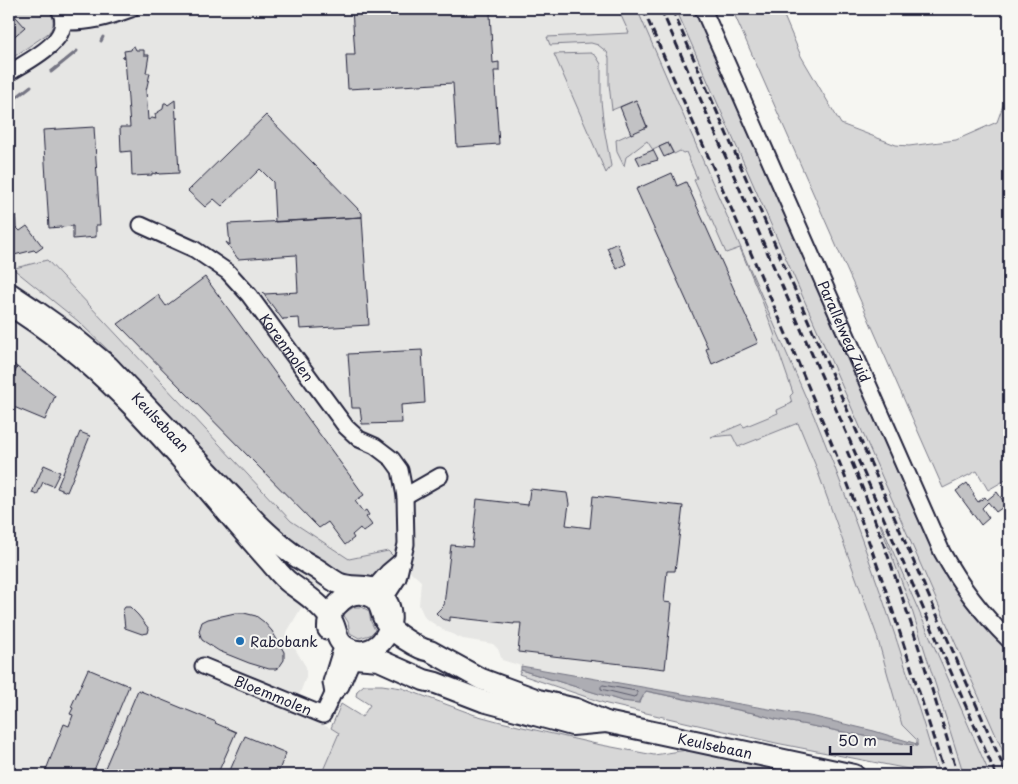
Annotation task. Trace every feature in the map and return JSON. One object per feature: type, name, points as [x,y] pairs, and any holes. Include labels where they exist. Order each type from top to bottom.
[{"type":"main road","name":"Keulsebaan","points":[[9,293],[74,338],[108,366],[258,524],[304,563],[310,572],[332,588],[365,593]]},
{"type":"main road","name":"Keulsebaan","points":[[9,305],[57,337],[102,376],[156,431],[290,582],[292,591],[328,621]]},
{"type":"main road","points":[[365,593],[374,598],[379,604],[385,622],[391,623],[385,637],[378,645],[359,654],[331,642],[328,621],[335,606],[365,593]]},
{"type":"main road","name":"Keulsebaan","points":[[391,623],[425,644],[430,651],[482,679],[538,700],[576,709],[606,722],[854,775]]},
{"type":"main road","name":"Keulsebaan","points":[[359,654],[483,701],[572,725],[606,722]]},
{"type":"street","points":[[9,74],[55,43],[61,34],[61,15],[85,22],[131,9]]},
{"type":"street","name":"Parallelweg Zuid","points":[[703,9],[942,552],[953,573],[976,605],[1009,640]]},
{"type":"street","name":"Korenmolen","points":[[141,224],[194,249],[228,272],[249,296],[346,427],[359,439],[375,446],[392,459],[400,470],[405,496],[406,544],[398,578],[365,593]]},
{"type":"street","points":[[405,496],[440,476]]},
{"type":"street","name":"Bloemmolen","points":[[203,666],[323,715],[333,694],[331,682],[359,654]]},
{"type":"shaded area","points":[[9,9],[690,9],[1009,727],[1009,775],[964,775],[963,771],[960,772],[961,775],[942,775],[935,756],[932,756],[934,763],[758,706],[531,669],[502,660],[498,649],[493,644],[463,639],[445,631],[425,618],[419,605],[421,581],[388,551],[349,559],[301,608],[286,634],[306,667],[306,677],[293,712],[339,732],[321,775],[9,775]]},
{"type":"shaded area","points":[[9,9],[48,9],[52,15],[53,25],[47,34],[9,60]]},
{"type":"shaded area","points":[[618,9],[637,9],[817,423],[883,598],[939,775],[776,743],[607,704],[519,674],[521,670],[622,701],[640,703],[645,691],[775,719],[917,746],[917,740],[902,725],[876,633],[815,464],[798,423],[738,447],[732,435],[711,437],[742,424],[744,427],[778,413],[777,410],[792,403],[790,396],[793,393],[774,338],[775,336],[740,248],[726,253],[694,180],[697,178],[686,152],[680,151],[674,154],[668,143],[653,150],[647,141],[626,157],[624,166],[617,152],[616,140],[647,126],[636,100],[612,110],[607,52],[598,45],[591,43],[550,45],[547,37],[629,33]]},
{"type":"shaded area","points":[[676,9],[697,9],[928,537],[996,635],[1009,648],[1009,765]]},
{"type":"shaded area","points":[[732,9],[781,9],[801,56],[841,124],[896,145],[909,146],[956,140],[997,122],[1009,89],[1009,478],[988,490],[977,471],[943,488]]},
{"type":"shaded area","points":[[591,53],[596,56],[601,64],[601,101],[611,166],[606,173],[554,54]]},
{"type":"shaded area","points":[[47,260],[291,521],[349,559],[388,551],[394,557],[372,581],[359,583],[294,547],[115,357],[78,321],[11,267],[15,268]]},
{"type":"shaded area","points":[[880,524],[990,775],[964,775],[911,607]]},
{"type":"shaded area","points":[[354,607],[362,607],[369,611],[375,630],[370,635],[359,638],[350,633],[348,622],[343,614]]},
{"type":"shaded area","points":[[364,685],[402,688],[475,715],[596,744],[654,755],[687,750],[803,775],[321,775],[339,733],[331,728],[341,704],[362,717],[370,705],[356,696],[357,691]]},
{"type":"water","points":[[521,666],[815,717],[874,731],[917,744],[917,746],[775,719],[646,691],[639,703],[622,701],[521,670]]},
{"type":"building","points":[[9,9],[25,27],[9,41]]},
{"type":"building","points":[[352,9],[503,9],[490,14],[493,63],[499,62],[499,71],[494,71],[499,144],[457,147],[453,83],[348,89],[346,55],[355,55]]},
{"type":"building","points":[[134,46],[136,50],[144,50],[144,55],[149,55],[146,73],[150,73],[146,91],[148,120],[156,119],[155,114],[163,109],[164,103],[168,105],[175,100],[176,118],[178,118],[176,119],[179,173],[159,174],[157,172],[156,174],[152,173],[152,175],[132,176],[131,151],[121,152],[120,127],[130,127],[124,51],[131,50]]},
{"type":"building","points":[[636,100],[647,127],[631,134],[620,107]]},
{"type":"building","points":[[266,115],[362,213],[362,217],[275,222],[273,182],[260,169],[222,206],[214,199],[205,207],[188,191]]},
{"type":"building","points":[[94,127],[100,225],[96,225],[96,237],[73,239],[73,226],[49,228],[43,130]]},
{"type":"building","points":[[668,143],[673,153],[664,157],[659,147]]},
{"type":"building","points":[[653,150],[658,160],[640,165],[636,157]]},
{"type":"building","points":[[672,173],[677,186],[686,182],[758,343],[712,364],[706,349],[708,348],[636,189]]},
{"type":"building","points":[[14,186],[16,227],[20,231],[27,226],[43,247],[36,252],[34,250],[10,256],[9,188]]},
{"type":"building","points":[[362,217],[369,325],[300,329],[299,318],[283,320],[262,292],[265,294],[298,292],[296,255],[238,259],[226,242],[230,245],[228,224]]},
{"type":"building","points":[[617,243],[626,264],[617,269],[607,248]]},
{"type":"building","points":[[205,277],[364,495],[355,501],[363,512],[366,510],[369,515],[366,517],[372,525],[363,532],[360,528],[352,535],[354,538],[345,545],[328,522],[319,528],[118,324],[158,295],[166,306]]},
{"type":"building","points":[[422,350],[425,403],[401,405],[402,423],[362,424],[360,408],[352,408],[348,354]]},
{"type":"building","points":[[9,360],[17,367],[9,387]]},
{"type":"building","points":[[17,367],[55,396],[45,420],[9,405],[9,387]]},
{"type":"building","points":[[80,432],[90,436],[67,492],[57,488]]},
{"type":"building","points":[[44,465],[60,472],[53,486],[43,482],[37,495],[32,493]]},
{"type":"building","points":[[967,483],[978,502],[985,497],[987,500],[997,492],[1006,505],[996,512],[988,502],[982,508],[989,518],[981,525],[956,491]]},
{"type":"building","points":[[530,489],[567,493],[569,504],[566,525],[590,528],[593,496],[683,506],[675,571],[667,571],[664,602],[672,603],[665,669],[518,652],[521,623],[514,624],[450,617],[450,621],[442,619],[436,613],[444,605],[451,545],[472,547],[477,499],[528,505]]},
{"type":"building","points":[[125,607],[130,607],[138,615],[149,629],[148,633],[142,634],[125,628],[123,610]]},
{"type":"building","name":"Rabobank","points":[[235,613],[256,616],[272,631],[284,652],[284,660],[280,666],[276,669],[269,669],[249,663],[219,651],[202,640],[199,631],[202,622]]},
{"type":"building","points":[[88,669],[129,686],[92,775],[44,775],[64,724],[69,726],[73,715],[70,714],[73,708],[71,707]]},
{"type":"building","points":[[138,690],[236,732],[217,775],[102,775]]},
{"type":"building","points":[[245,736],[286,753],[277,775],[228,775]]},
{"type":"waterway","points":[[101,41],[103,37]]},
{"type":"waterway","points":[[51,72],[77,51]]},
{"type":"waterway","points":[[9,103],[31,86]]},
{"type":"railway","points":[[643,9],[769,296],[842,469],[909,660],[945,775]]},
{"type":"railway","points":[[661,9],[996,775]]},
{"type":"railway","points":[[672,9],[1007,775]]},
{"type":"railway","points":[[847,451],[893,571],[958,775]]},
{"type":"place","name":"Rabobank","points":[[240,641]]}]
